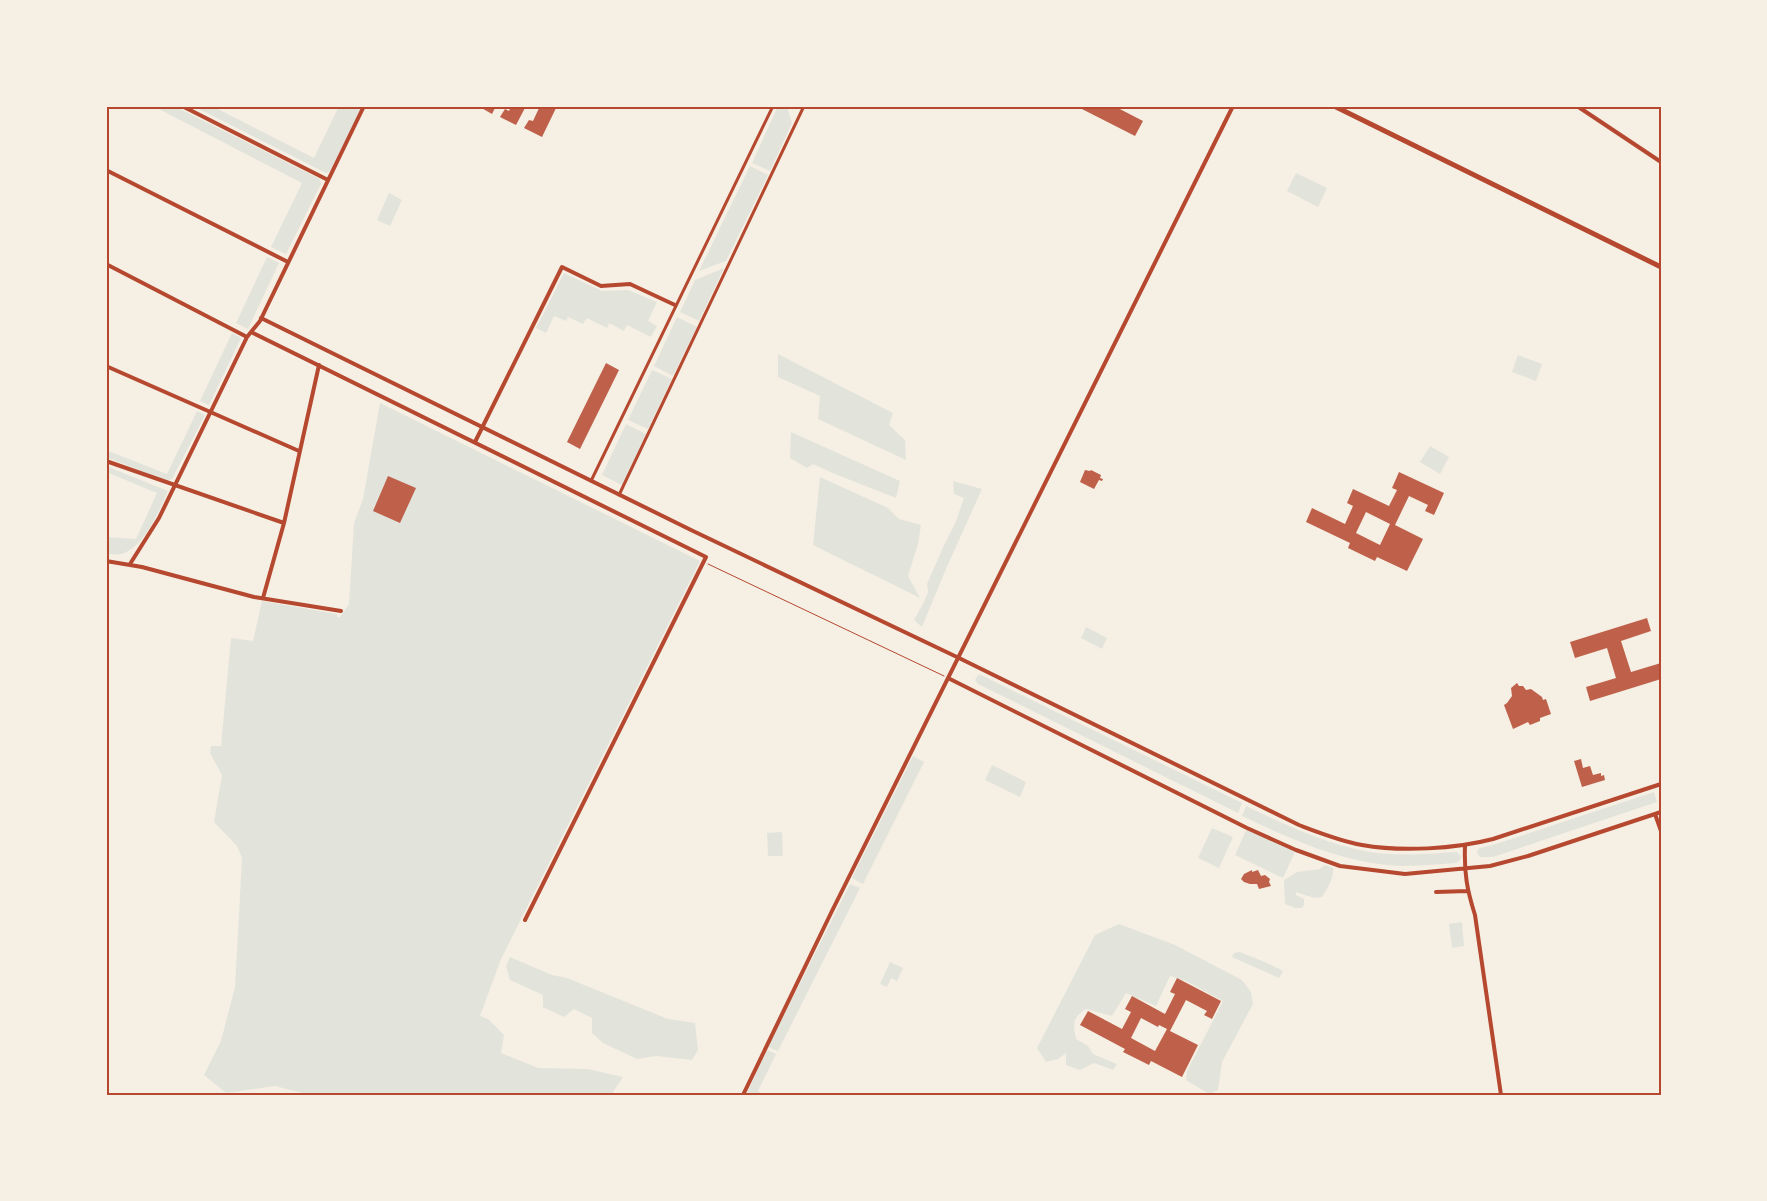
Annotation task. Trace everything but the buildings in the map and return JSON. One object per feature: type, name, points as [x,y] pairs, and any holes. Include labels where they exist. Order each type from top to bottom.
[{"type":"street","points":[[182,106],[328,180]]},
{"type":"street","points":[[130,564],[159,518],[247,337],[261,318],[364,106]]},
{"type":"street","points":[[591,481],[772,106]]},
{"type":"street","points":[[620,495],[804,106]]},
{"type":"street","points":[[744,1095],[802,972],[1233,106]]},
{"type":"street","points":[[1334,106],[1661,267]]},
{"type":"street","points":[[1577,106],[1661,162]]},
{"type":"street","points":[[106,170],[288,262]]},
{"type":"street","points":[[106,264],[247,337]]},
{"type":"street","points":[[475,442],[562,267],[601,286],[630,284],[675,305]]},
{"type":"street","points":[[261,318],[482,428],[1299,825],[1334,838],[1363,845],[1397,848],[1465,846],[1493,839],[1661,784]]},
{"type":"street","points":[[251,332],[706,557],[525,920]]},
{"type":"street","points":[[263,598],[284,523],[319,365]]},
{"type":"street","points":[[106,366],[299,451]]},
{"type":"street","points":[[106,461],[284,523]]},
{"type":"street","points":[[106,561],[130,564],[263,598],[341,612]]},
{"type":"street","points":[[948,678],[1247,828],[1296,850],[1340,866],[1405,874],[1490,866],[1528,856],[1661,812]]},
{"type":"street","points":[[1655,814],[1661,831]]},
{"type":"street","points":[[1465,846],[1464,868],[1467,891],[1475,916],[1501,1095]]},
{"type":"street","points":[[1436,892],[1467,891]]},
{"type":"shaded area","points":[[153,106],[174,106],[320,179],[321,184],[286,254],[271,247],[302,183]]},
{"type":"shaded area","points":[[193,106],[212,106],[314,158],[339,106],[362,106],[330,171],[326,173]]},
{"type":"shaded area","points":[[778,106],[787,106],[792,123],[770,171],[752,163]]},
{"type":"shaded area","points":[[750,166],[768,175],[726,261],[699,271]]},
{"type":"shaded area","points":[[1296,173],[1327,188],[1318,207],[1287,191]]},
{"type":"shaded area","points":[[389,193],[402,200],[390,226],[377,220]]},
{"type":"shaded area","points":[[267,257],[279,263],[248,329],[236,323]]},
{"type":"shaded area","points":[[724,268],[699,321],[680,312],[695,280]]},
{"type":"shaded area","points":[[564,273],[602,291],[628,290],[657,302],[648,321],[657,326],[651,337],[627,325],[624,331],[609,323],[607,328],[587,318],[583,324],[568,317],[566,321],[554,316],[546,333],[536,328]]},
{"type":"shaded area","points":[[677,317],[697,327],[673,376],[654,366]]},
{"type":"shaded area","points":[[232,333],[241,338],[209,405],[200,401]]},
{"type":"shaded area","points":[[778,354],[893,413],[889,425],[905,440],[906,460],[818,419],[820,396],[778,377]]},
{"type":"shaded area","points":[[1518,355],[1542,364],[1536,381],[1512,372]]},
{"type":"shaded area","points":[[652,370],[672,379],[648,429],[628,420]]},
{"type":"shaded area","points":[[380,403],[700,561],[501,959],[480,1016],[488,1019],[504,1035],[501,1053],[538,1068],[588,1069],[623,1077],[611,1095],[310,1095],[275,1086],[226,1093],[204,1075],[221,1041],[235,987],[242,858],[237,846],[214,822],[222,775],[210,753],[211,746],[221,746],[231,638],[253,641],[262,601],[337,614],[337,617],[340,617],[349,604],[354,523],[363,499]]},
{"type":"shaded area","points":[[197,411],[205,415],[172,479],[166,481],[106,457],[106,450],[167,474]]},
{"type":"shaded area","points":[[626,424],[646,434],[622,485],[602,475]]},
{"type":"shaded area","points":[[791,432],[900,481],[896,498],[813,464],[807,468],[790,458]]},
{"type":"shaded area","points":[[1430,446],[1449,457],[1440,474],[1420,462]]},
{"type":"shaded area","points":[[106,466],[168,491],[156,518],[144,536],[138,544],[122,554],[106,554],[106,537],[136,539],[157,493],[106,472]]},
{"type":"shaded area","points":[[820,477],[888,508],[899,519],[921,525],[918,544],[908,576],[920,598],[813,545]]},
{"type":"shaded area","points":[[953,481],[982,489],[922,627],[914,620],[924,602],[928,592],[927,584],[955,524],[964,498],[954,494]]},
{"type":"shaded area","points":[[1086,627],[1107,638],[1102,649],[1081,638]]},
{"type":"shaded area","points":[[978,675],[1242,803],[1238,813],[978,684],[975,680]]},
{"type":"shaded area","points":[[913,756],[924,762],[863,884],[852,878]]},
{"type":"shaded area","points":[[992,765],[1026,782],[1020,797],[985,780]]},
{"type":"shaded area","points":[[1654,792],[1657,802],[1493,857],[1480,857],[1477,853],[1480,848]]},
{"type":"shaded area","points":[[1246,806],[1304,832],[1349,848],[1376,853],[1399,854],[1457,852],[1461,856],[1460,860],[1456,863],[1416,866],[1360,861],[1300,842],[1242,816]]},
{"type":"shaded area","points":[[1212,828],[1233,837],[1219,868],[1198,858]]},
{"type":"shaded area","points":[[1247,828],[1296,850],[1283,878],[1235,855]]},
{"type":"shaded area","points":[[782,832],[783,856],[768,856],[767,833]]},
{"type":"shaded area","points":[[1325,865],[1333,868],[1333,875],[1322,897],[1314,898],[1296,892],[1296,895],[1304,899],[1302,908],[1295,908],[1285,904],[1284,880],[1297,872],[1320,869]]},
{"type":"shaded area","points":[[850,884],[860,888],[778,1051],[768,1047]]},
{"type":"shaded area","points":[[1462,922],[1464,946],[1452,948],[1449,924]]},
{"type":"shaded area","points":[[1119,924],[1175,945],[1242,980],[1251,992],[1253,1004],[1222,1062],[1218,1090],[1209,1094],[1186,1080],[1187,1071],[1223,1001],[1186,981],[1170,976],[1156,1006],[1126,993],[1112,1016],[1086,1009],[1076,1018],[1074,1025],[1076,1039],[1088,1046],[1093,1054],[1117,1064],[1113,1070],[1094,1063],[1080,1070],[1066,1065],[1066,1053],[1058,1059],[1046,1062],[1037,1048],[1095,935]]},
{"type":"shaded area","points":[[1240,952],[1283,971],[1279,978],[1232,957],[1234,953]]},
{"type":"shaded area","points":[[510,957],[668,1019],[695,1023],[698,1050],[692,1060],[656,1056],[637,1059],[603,1043],[592,1033],[592,1018],[574,1009],[564,1017],[543,1007],[543,995],[510,980],[506,966]]},
{"type":"shaded area","points":[[890,962],[903,968],[897,981],[891,978],[887,987],[880,984]]},
{"type":"shaded area","points":[[767,1050],[776,1054],[758,1091],[764,1095],[746,1095]]}]
